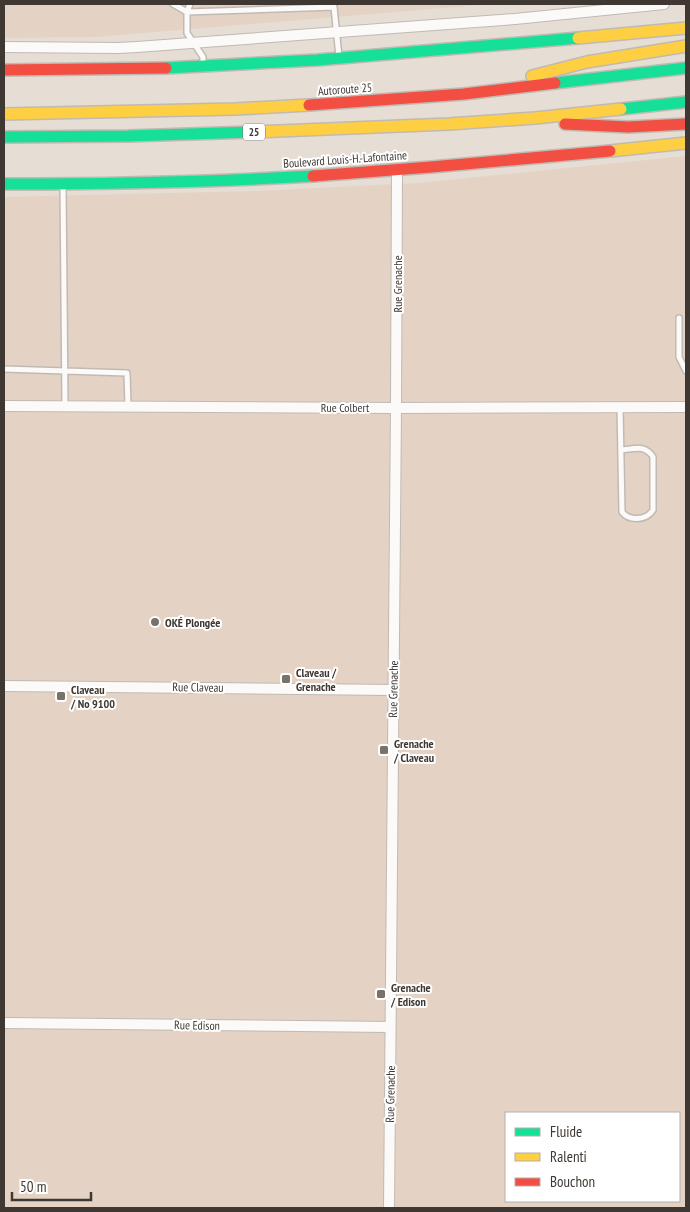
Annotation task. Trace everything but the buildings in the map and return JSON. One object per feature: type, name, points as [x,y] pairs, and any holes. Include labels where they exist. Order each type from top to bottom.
[{"type":"main road","points":[[4,70],[203,66],[463,48],[686,28]]},
{"type":"main road","points":[[464,94],[587,62],[686,46]]},
{"type":"main road","name":"Autoroute 25","points":[[4,114],[293,106],[464,94],[686,68]]},
{"type":"main road","name":"25","points":[[4,137],[89,137],[274,132],[505,121],[686,102]]},
{"type":"main road","points":[[505,121],[628,127],[686,124]]},
{"type":"main road","name":"Boulevard Louis-H.-Lafontaine","points":[[4,184],[63,184],[304,176],[491,163],[686,143]]},
{"type":"street","points":[[4,47],[118,48],[515,19],[664,4]]},
{"type":"street","name":"Rue Grenache","points":[[388,1208],[397,170]]},
{"type":"street","name":"Rue Colbert","points":[[4,406],[686,407]]},
{"type":"street","name":"Rue Claveau","points":[[4,686],[393,690]]},
{"type":"street","name":"Rue Edison","points":[[4,1023],[390,1027]]},
{"type":"lane","points":[[173,4],[187,12],[334,6],[339,57]]},
{"type":"lane","points":[[190,4],[187,12],[187,33],[203,57],[203,66]]},
{"type":"lane","points":[[63,184],[65,406]]},
{"type":"lane","points":[[680,318],[679,357],[686,371]]},
{"type":"lane","points":[[4,369],[127,373],[128,406]]},
{"type":"lane","points":[[620,407],[622,512],[629,518],[644,518],[652,510],[653,457],[644,448],[621,450]]},
{"type":"shaded area","points":[[4,4],[491,4],[95,37],[4,38]]},
{"type":"shaded area","points":[[686,156],[686,1208],[4,1208],[4,197],[257,191],[418,183]]},
{"type":"traffic: fast","points":[[166,68],[317,60],[578,38]]},
{"type":"traffic: fast","points":[[555,83],[686,68]]},
{"type":"traffic: fast","points":[[621,109],[686,102]]},
{"type":"traffic: fast","points":[[4,137],[252,132]]},
{"type":"traffic: fast","points":[[4,184],[236,180],[313,176]]},
{"type":"traffic: slow","points":[[578,38],[686,28]]},
{"type":"traffic: slow","points":[[532,76],[587,62],[686,46]]},
{"type":"traffic: slow","points":[[4,114],[235,109],[309,105]]},
{"type":"traffic: slow","points":[[252,132],[449,124],[621,109]]},
{"type":"traffic: slow","points":[[610,151],[686,143]]},
{"type":"traffic: jam","points":[[4,70],[166,68]]},
{"type":"traffic: jam","points":[[309,105],[464,94],[555,83]]},
{"type":"traffic: jam","points":[[565,124],[628,127],[686,124]]},
{"type":"traffic: jam","points":[[313,176],[610,151]]},
{"type":"place","name":"OKÉ Plongée","points":[[155,622]]},
{"type":"place","name":"Claveau / Grenache","points":[[286,679]]},
{"type":"place","name":"Claveau / No 9100","points":[[61,696]]},
{"type":"place","name":"Grenache / Claveau","points":[[384,750]]},
{"type":"place","name":"Grenache / Edison","points":[[381,994]]}]
